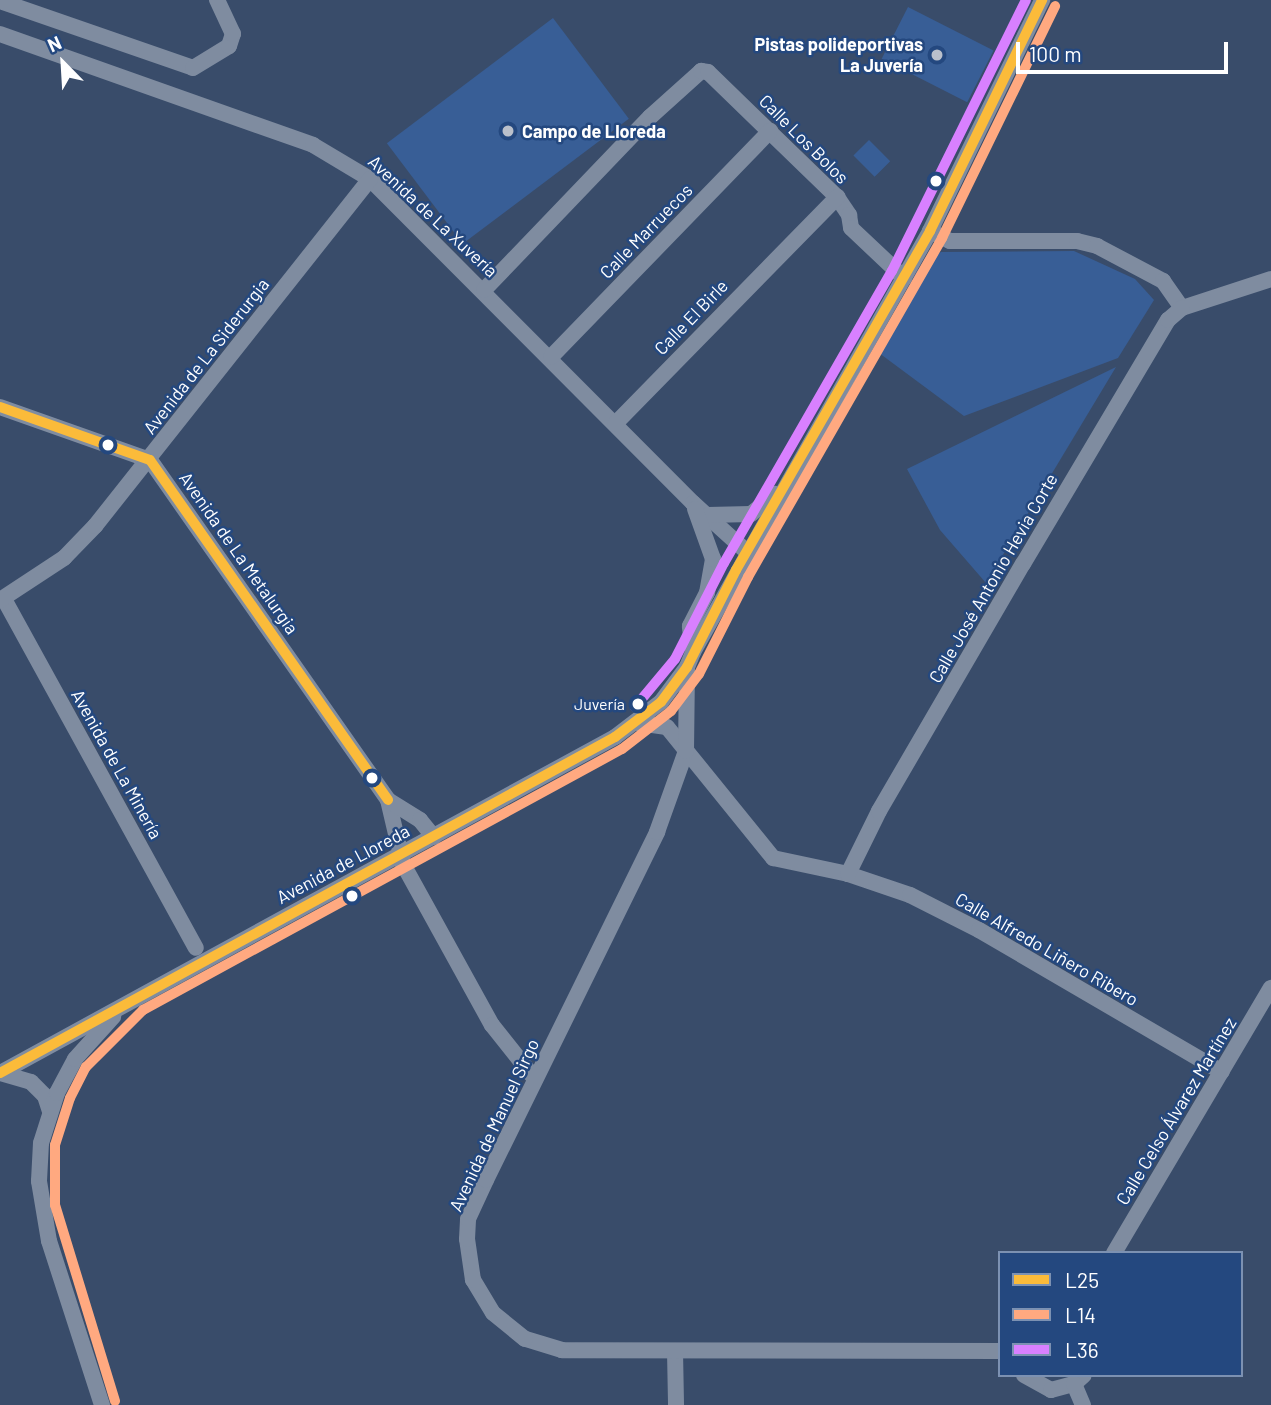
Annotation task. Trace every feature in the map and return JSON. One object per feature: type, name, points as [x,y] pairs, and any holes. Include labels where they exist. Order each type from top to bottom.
[{"type":"street","points":[[0,2],[193,68],[229,46],[233,34],[217,0]]},
{"type":"street","name":"Avenida de Manuel Sirgo","points":[[998,1351],[562,1350],[541,1345],[507,1327],[481,1298],[469,1262],[468,1219],[535,1079],[618,917],[657,832],[686,751],[690,659],[747,552],[930,231],[1042,0]]},
{"type":"street","name":"Avenida de La Xuvería","points":[[0,34],[313,145],[370,179],[551,357],[693,503],[747,552]]},
{"type":"street","name":"Calle Los Bolos","points":[[484,290],[650,117],[695,74],[708,72],[837,197],[849,215],[851,228],[904,278]]},
{"type":"street","name":"Calle Marruecos","points":[[551,357],[769,131]]},
{"type":"street","name":"Avenida de La Siderurgia","points":[[2,600],[64,558],[150,460],[370,179]]},
{"type":"street","name":"Calle El Birle","points":[[615,424],[837,197]]},
{"type":"street","points":[[930,231],[950,241],[1077,241],[1097,246],[1163,281],[1182,308],[1271,279]]},
{"type":"street","name":"Calle José Antonio Hevia Corte","points":[[848,874],[879,811],[1025,562],[1168,320],[1182,308]]},
{"type":"street","points":[[0,407],[150,460]]},
{"type":"street","name":"Avenida de La Metalurgia","points":[[150,460],[388,800]]},
{"type":"street","points":[[708,515],[751,514],[783,488]]},
{"type":"street","name":"Avenida de La Xuvería","points":[[690,659],[690,626],[707,593],[713,559],[693,503]]},
{"type":"street","name":"Avenida de La Minería","points":[[2,600],[196,948]]},
{"type":"street","name":"Avenida de Lloreda","points":[[0,1073],[638,723],[661,702],[690,659]]},
{"type":"street","points":[[638,723],[667,727],[686,751]]},
{"type":"street","name":"Calle Alfredo Liñero Ribero","points":[[686,751],[773,858],[848,874],[910,895],[979,930],[1222,1072]]},
{"type":"street","points":[[388,800],[420,820],[433,837]]},
{"type":"street","points":[[388,800],[400,855],[492,1024],[535,1079]]},
{"type":"street","name":"Calle Celso Álvarez Martínez","points":[[1115,1251],[1271,988]]},
{"type":"street","points":[[102,1405],[41,1207],[40,1158],[50,1111],[75,1059],[134,999]]},
{"type":"street","points":[[0,1073],[31,1082],[45,1097],[50,1111]]},
{"type":"street","points":[[675,1350],[676,1405]]},
{"type":"street","points":[[1028,1377],[1051,1390],[1079,1380],[1083,1405]]},
{"type":"shaded area","name":"Pistas polideportivas La Juvería","points":[[908,7],[994,51],[967,102],[882,59]]},
{"type":"shaded area","name":"Campo de Lloreda","points":[[553,18],[629,119],[463,244],[387,143]]},
{"type":"shaded area","points":[[869,140],[890,161],[875,177],[853,156]]},
{"type":"shaded area","points":[[1074,251],[1135,279],[1154,300],[1118,358],[964,416],[875,350],[918,269],[941,252]]},
{"type":"shaded area","points":[[1116,367],[986,583],[940,530],[907,469]]},
{"type":"transit line","name":"L36","points":[[635,707],[675,659],[724,563],[892,271],[1026,0]]},
{"type":"transit line","name":"L25","points":[[0,1073],[615,737],[661,702],[687,667],[736,570],[930,231],[1042,0]]},
{"type":"transit line","name":"L14","points":[[115,1401],[55,1205],[55,1145],[70,1098],[86,1067],[143,1010],[622,749],[671,711],[699,674],[748,577],[942,238],[1055,6]]},
{"type":"transit line","name":"L25","points":[[0,407],[150,460],[388,800]]},
{"type":"place","name":"Pistas polideportivas La Juvería","points":[[937,55]]},
{"type":"place","name":"Campo de Lloreda","points":[[508,131]]},
{"type":"place","name":"Juvería","points":[[638,704]]}]
